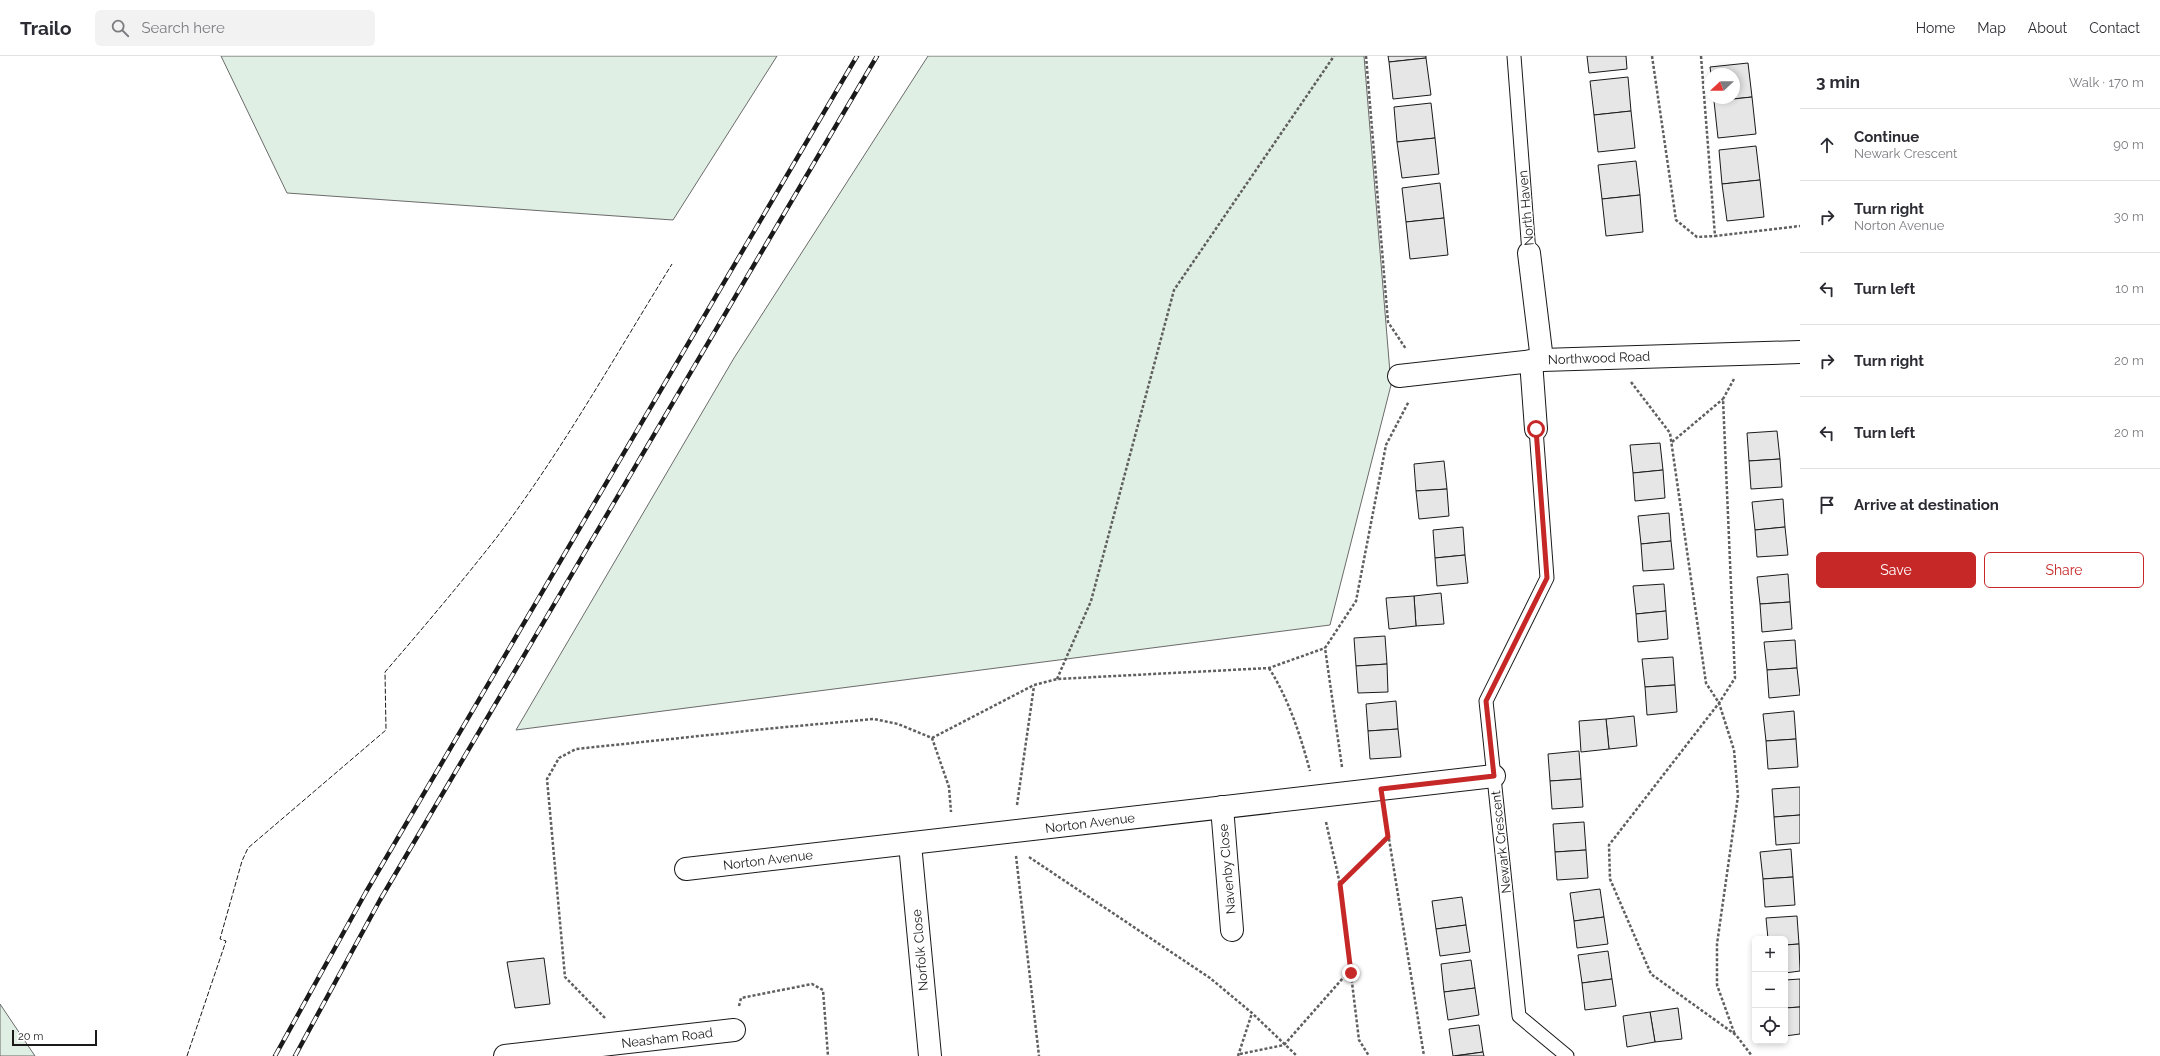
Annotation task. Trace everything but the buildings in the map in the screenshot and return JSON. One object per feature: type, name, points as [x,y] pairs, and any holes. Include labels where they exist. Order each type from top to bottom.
[{"type":"street","name":"North Haven","points":[[1529,253],[1537,360],[1536,429]]},
{"type":"street","name":"Northwood Road","points":[[1409,375],[1537,360],[1800,352]]},
{"type":"street","name":"Norton Avenue","points":[[686,869],[952,839],[1014,839],[1222,807],[1494,776]]},
{"type":"street","name":"Navenby Close","points":[[1222,807],[1232,930]]},
{"type":"street","name":"Norfolk Close","points":[[910,844],[930,1056]]},
{"type":"street","name":"Neasham Road","points":[[505,1056],[734,1030]]},
{"type":"lane","name":"North Haven","points":[[1514,56],[1529,253]]},
{"type":"lane","name":"Newark Crescent","points":[[1536,429],[1547,578],[1486,701],[1519,1016],[1567,1056]]},
{"type":"path","points":[[1057,679],[1091,601],[1174,290],[1334,56]]},
{"type":"path","points":[[932,738],[1034,685],[1057,679],[1269,668],[1325,648],[1356,601],[1386,445],[1405,412],[1409,375],[1407,350],[1388,322],[1366,56]]},
{"type":"path","points":[[1652,56],[1676,220],[1697,237],[1800,226]]},
{"type":"path","points":[[1701,56],[1715,236]]},
{"type":"path","points":[[1672,442],[1723,399],[1740,369],[1745,353]]},
{"type":"path","points":[[1618,357],[1631,382],[1670,433],[1706,683],[1719,703],[1734,750],[1738,796],[1717,944],[1717,984],[1736,1035],[1752,1056]]},
{"type":"path","points":[[1723,399],[1735,678],[1719,703],[1609,845],[1610,879],[1651,974],[1736,1035]]},
{"type":"path","points":[[1325,648],[1346,793]]},
{"type":"path","points":[[1269,668],[1279,684],[1295,718],[1328,829],[1340,884],[1359,1040],[1369,1056]]},
{"type":"path","points":[[1034,685],[1014,839],[1039,1056]]},
{"type":"path","points":[[609,1044],[606,1020],[565,977],[547,779],[559,758],[576,749],[874,719],[898,724],[932,738],[949,787],[952,839]]},
{"type":"path","points":[[1381,789],[1424,1056]]},
{"type":"path","points":[[1340,884],[1388,837]]},
{"type":"path","points":[[1014,839],[1210,978],[1252,1013],[1297,1056]]},
{"type":"path","points":[[1252,1013],[1239,1055],[1284,1045],[1342,978],[1351,973]]},
{"type":"path","points":[[734,1030],[741,998],[812,984],[823,990],[828,1056]]},
{"type":"green space","points":[[221,56],[777,56],[673,220],[287,193]]},
{"type":"green space","points":[[928,56],[1364,56],[1391,385],[1330,625],[516,730],[734,358]]},
{"type":"green space","points":[[0,1004],[35,1056],[0,1056]]},
{"type":"railway","points":[[275,1056],[366,892],[857,56]]},
{"type":"railway","points":[[295,1056],[380,900],[877,56]]},
{"type":"fence","points":[[187,1056],[226,941],[220,939],[242,861],[248,848],[386,730],[385,672],[470,571],[521,504],[588,403],[672,264]]},
{"type":"route","points":[[1351,973],[1340,884],[1388,837],[1381,789],[1494,776],[1486,701],[1547,578],[1536,429]]}]
